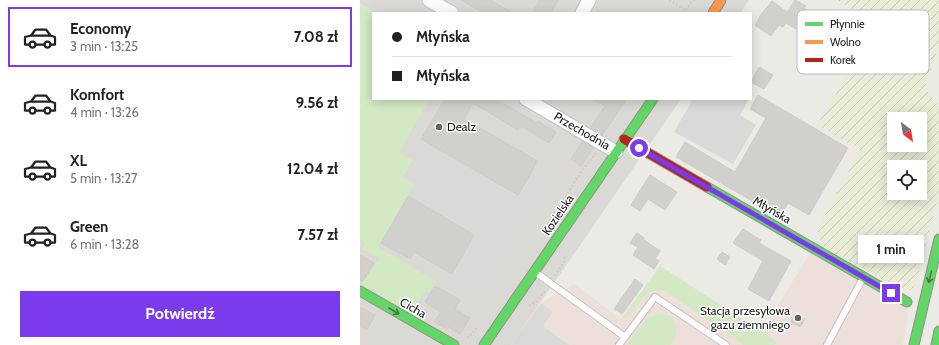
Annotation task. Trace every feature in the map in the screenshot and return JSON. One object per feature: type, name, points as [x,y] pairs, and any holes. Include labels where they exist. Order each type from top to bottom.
[{"type":"street","points":[[429,0],[450,12]]},
{"type":"street","points":[[583,12],[589,0]]},
{"type":"street","points":[[713,12],[721,0]]},
{"type":"street","name":"Przechodnia","points":[[528,100],[616,152]]},
{"type":"street","name":"Kozielska","points":[[484,345],[624,139],[652,100]]},
{"type":"street","name":"Młyńska","points":[[624,139],[907,302]]},
{"type":"street","points":[[914,345],[939,239]]},
{"type":"street","name":"Cicha","points":[[360,291],[454,345]]},
{"type":"lane","points":[[534,271],[624,337]]},
{"type":"lane","points":[[827,345],[864,277]]},
{"type":"lane","points":[[619,345],[655,298],[726,345]]},
{"type":"path","points":[[669,0],[686,10],[695,0]]},
{"type":"path","points":[[464,342],[475,329]]},
{"type":"shaded area","points":[[360,0],[749,0],[741,12],[372,12],[372,100],[680,100],[511,345],[360,345]]},
{"type":"shaded area","points":[[692,100],[748,100],[740,115],[756,125],[733,164],[674,132]]},
{"type":"shaded area","points":[[424,141],[518,195],[532,172],[559,187],[539,222],[531,217],[481,303],[446,284],[474,235],[408,196],[415,184],[403,177]]},
{"type":"shaded area","points":[[810,253],[905,307],[908,316],[903,345],[511,345],[541,303],[574,284],[621,319],[660,266],[762,332]]},
{"type":"shaded area","points":[[541,303],[553,312],[543,326],[569,345],[511,345]]},
{"type":"green space","points":[[837,0],[939,0],[939,46],[926,84],[928,92],[939,106],[939,196],[916,282],[913,288],[908,291],[902,290],[825,248],[818,235],[818,228],[860,150],[817,125],[848,74],[929,74],[929,10],[853,10]]},
{"type":"green space","points":[[360,3],[376,12],[372,12],[372,100],[428,100],[399,153],[413,160],[404,177],[415,184],[378,247],[437,282],[431,292],[425,292],[410,313],[362,284],[379,258],[362,249],[365,242],[360,239]]},
{"type":"green space","points":[[660,266],[777,342],[775,345],[744,345],[664,290],[649,292],[627,317],[621,320]]},
{"type":"green space","points":[[659,314],[670,317],[676,325],[676,334],[671,345],[630,345],[628,343],[647,318]]},
{"type":"building","points":[[461,0],[490,0],[511,12],[482,12]]},
{"type":"building","points":[[540,0],[558,0],[552,12],[533,12]]},
{"type":"building","points":[[795,0],[806,6],[804,8],[807,10],[797,10],[796,29],[786,23],[783,27],[779,25],[771,36],[755,25],[759,17],[772,1],[787,12]]},
{"type":"building","points":[[759,67],[773,75],[764,89],[752,83]]},
{"type":"building","points":[[758,95],[848,148],[809,215],[788,203],[780,217],[676,157],[685,142],[735,172],[766,118],[750,109]]},
{"type":"building","points":[[444,100],[498,100],[537,123],[538,121],[556,132],[549,143],[521,126],[518,130],[473,103],[464,119],[536,160],[536,164],[518,195],[421,139]]},
{"type":"building","points":[[596,100],[626,100],[602,135],[591,127],[605,106]]},
{"type":"building","points":[[582,142],[593,148],[581,166],[571,159]]},
{"type":"building","points":[[650,175],[677,192],[665,210],[648,199],[640,211],[631,205]]},
{"type":"building","points":[[408,196],[474,235],[452,274],[414,252],[410,259],[381,243]]},
{"type":"building","points":[[743,229],[761,240],[759,243],[791,261],[769,301],[748,289],[763,261],[733,243]]},
{"type":"building","points":[[637,233],[660,251],[655,259],[659,261],[654,269],[633,255],[638,247],[630,243]]},
{"type":"building","points":[[722,252],[730,257],[725,265],[717,259]]},
{"type":"building","points":[[360,255],[374,263],[363,281],[360,281]]},
{"type":"building","points":[[635,279],[643,285],[622,314],[614,309]]},
{"type":"building","points":[[435,286],[460,300],[455,309],[470,318],[460,334],[449,327],[447,329],[434,322],[441,312],[425,302]]},
{"type":"building","points":[[360,307],[375,315],[367,330],[360,326]]},
{"type":"building","name":"Stacja przesyłowa gazu ziemniego","points":[[795,314],[805,319],[800,327],[791,322]]},
{"type":"traffic: fast","points":[[484,345],[652,100]]},
{"type":"traffic: fast","points":[[707,187],[907,302]]},
{"type":"traffic: fast","points":[[914,345],[939,239]]},
{"type":"traffic: fast","points":[[360,291],[454,345]]},
{"type":"traffic: fast","points":[[936,345],[939,331]]},
{"type":"traffic: slow","points":[[714,12],[721,0]]},
{"type":"traffic: jam","points":[[624,139],[707,187]]},
{"type":"place","name":"Dealz","points":[[439,127]]},
{"type":"place","name":"Stacja przesyłowa gazu ziemniego","points":[[798,318]]},
{"type":"route","points":[[639,148],[891,293]]}]
